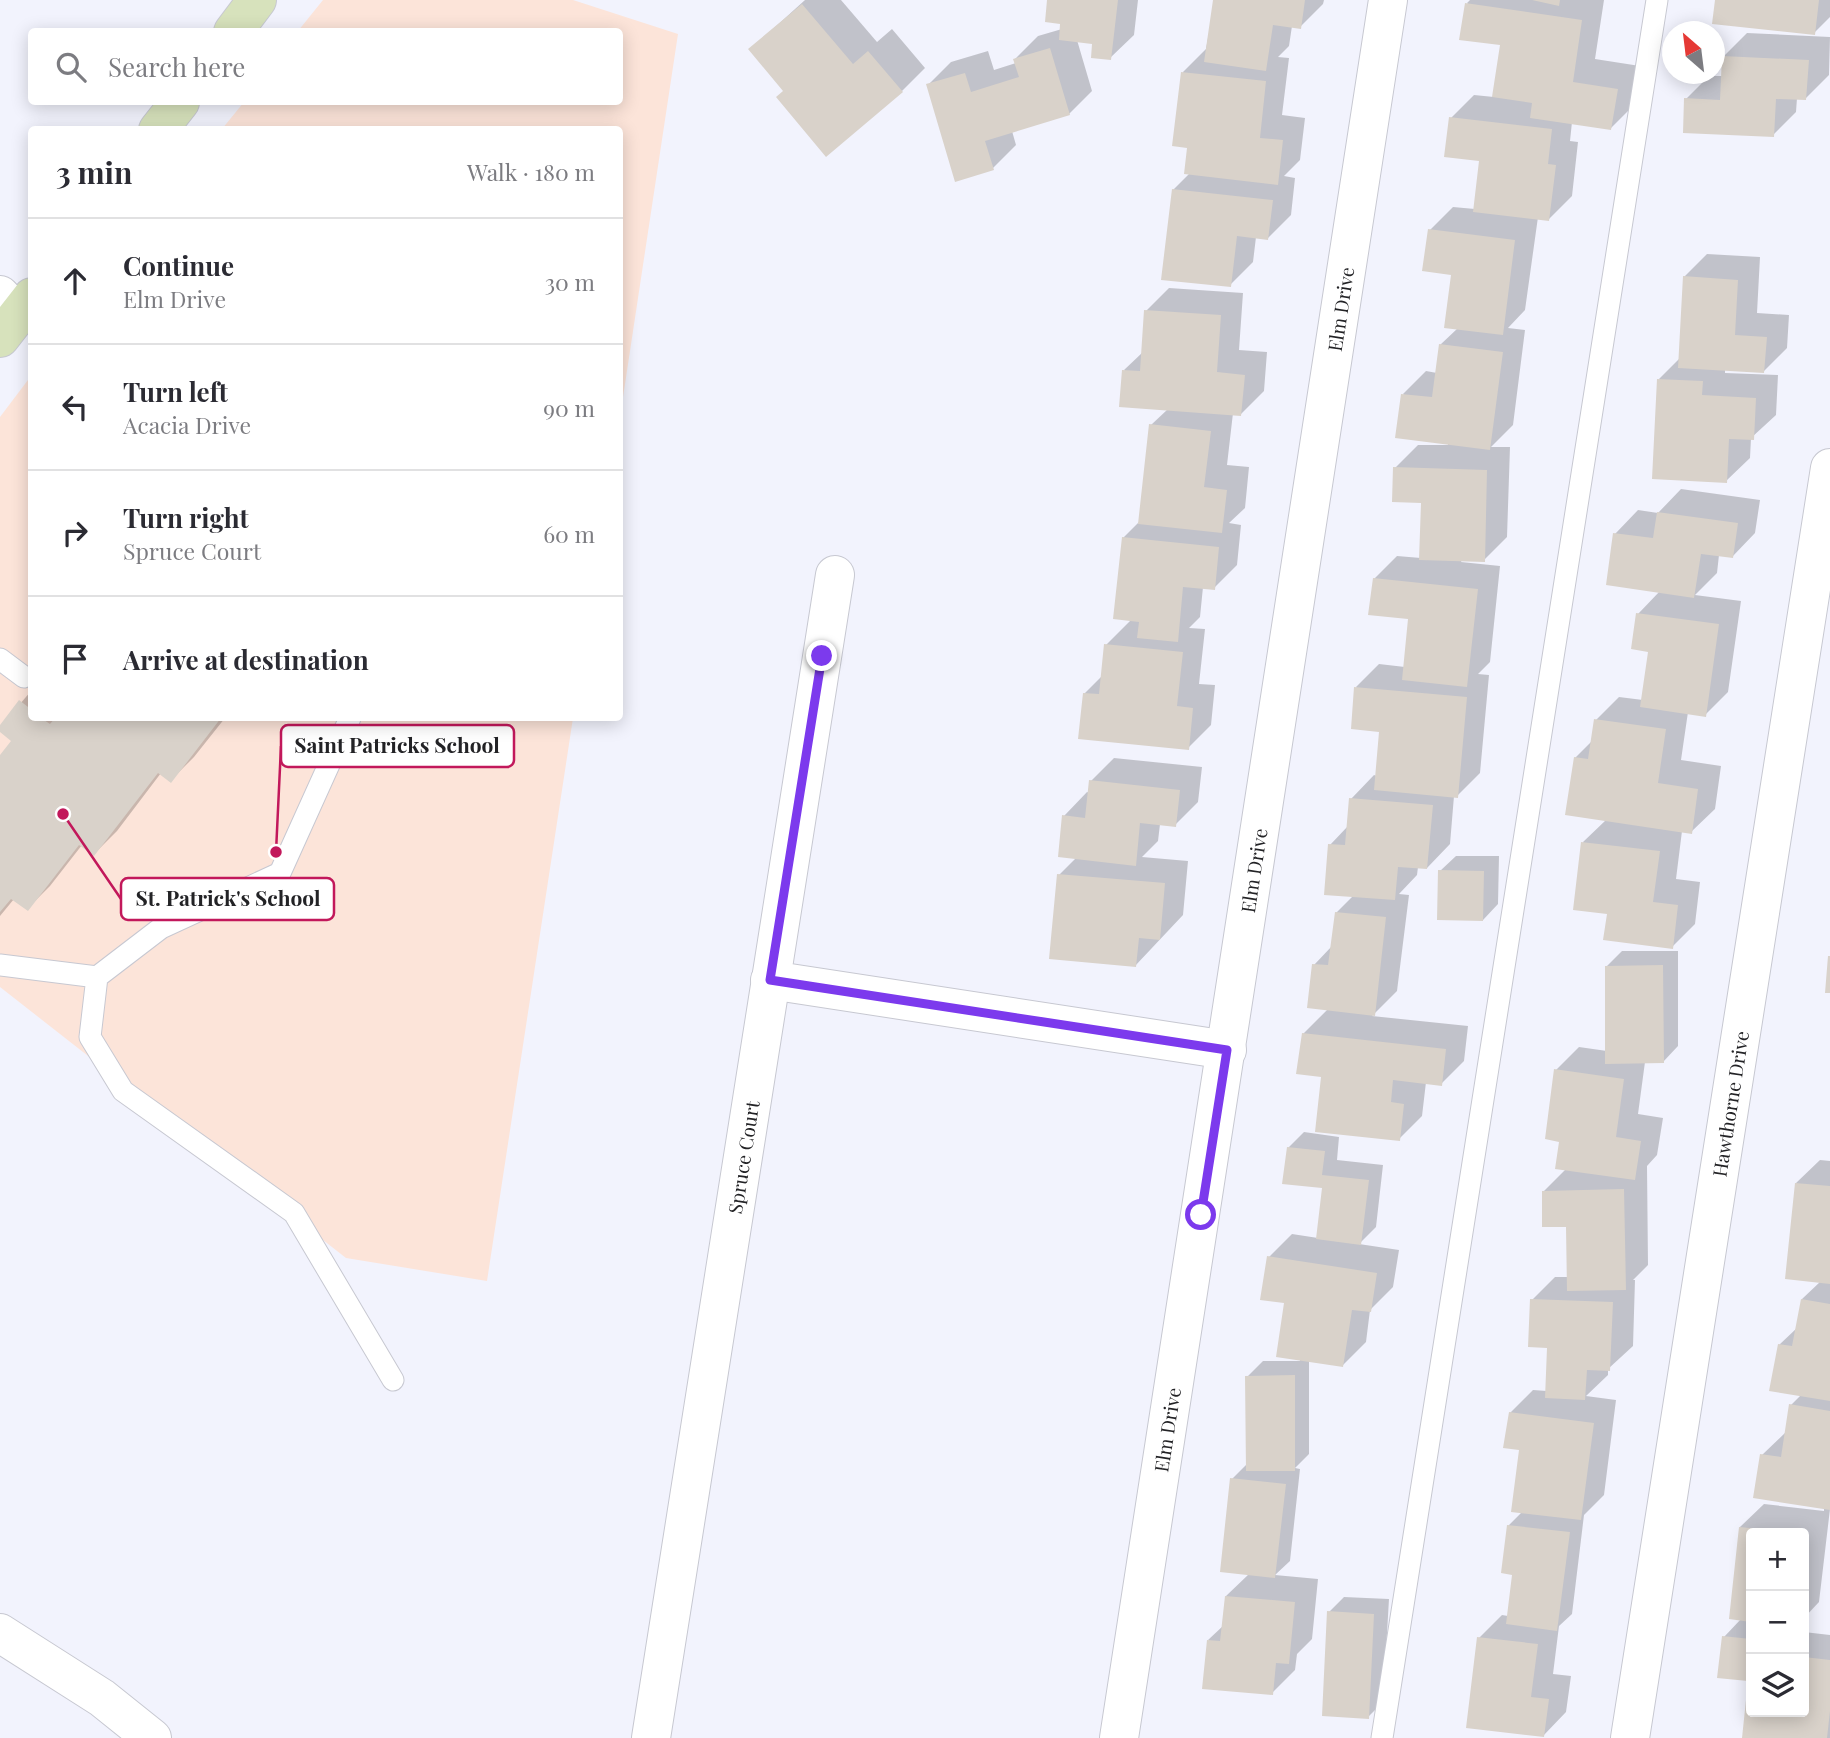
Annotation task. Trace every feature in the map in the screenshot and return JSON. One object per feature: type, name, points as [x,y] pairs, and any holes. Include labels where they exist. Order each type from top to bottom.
[{"type":"street","points":[[236,28],[257,0]]},
{"type":"street","name":"Elm Drive","points":[[1119,1738],[1388,0]]},
{"type":"street","points":[[161,126],[178,105]]},
{"type":"street","name":"Hawthorne Drive","points":[[1630,1738],[1830,468]]},
{"type":"street","name":"Spruce Court","points":[[651,1738],[835,575]]},
{"type":"street","points":[[770,980],[1227,1050]]},
{"type":"street","points":[[0,1633],[102,1698],[152,1738]]},
{"type":"lane","points":[[1382,1738],[1657,0]]},
{"type":"lane","points":[[0,659],[24,677]]},
{"type":"lane","points":[[0,965],[97,977],[161,928],[280,873],[349,721]]},
{"type":"lane","points":[[97,977],[90,1037],[123,1091],[294,1213],[393,1380]]},
{"type":"shaded area","points":[[323,0],[573,0],[678,34],[623,397],[623,126],[224,126],[242,105],[623,105],[623,28],[300,28]]},
{"type":"shaded area","points":[[28,380],[28,721],[573,721],[487,1281],[346,1258],[0,987],[0,417]]},
{"type":"building","points":[[1047,0],[1118,0],[1111,60],[1091,58],[1092,44],[1059,40],[1060,24],[1045,22]]},
{"type":"building","points":[[1213,0],[1305,0],[1301,29],[1273,25],[1266,71],[1204,62]]},
{"type":"building","points":[[1532,0],[1560,0],[1559,6]]},
{"type":"building","points":[[1715,0],[1819,0],[1815,35],[1725,25],[1725,21],[1712,21]]},
{"type":"building","points":[[1465,3],[1582,20],[1573,82],[1618,89],[1611,130],[1530,118],[1532,103],[1492,97],[1500,45],[1459,40]]},
{"type":"building","points":[[802,4],[853,64],[868,51],[903,92],[826,157],[776,97],[783,91],[748,49]]},
{"type":"building","points":[[1050,48],[1070,115],[985,141],[994,170],[955,182],[926,84],[965,73],[971,92],[1019,77],[1013,59]]},
{"type":"building","points":[[1725,56],[1809,60],[1806,100],[1776,99],[1774,137],[1683,133],[1684,98],[1720,100],[1721,84],[1725,84]]},
{"type":"building","points":[[1181,72],[1266,81],[1260,138],[1283,140],[1278,185],[1184,174],[1187,148],[1172,146]]},
{"type":"building","points":[[1449,117],[1552,129],[1548,164],[1556,165],[1549,221],[1473,212],[1479,161],[1444,157]]},
{"type":"building","points":[[1172,189],[1273,200],[1268,240],[1237,236],[1231,287],[1161,280]]},
{"type":"building","points":[[1428,229],[1515,240],[1503,335],[1444,328],[1451,275],[1422,271]]},
{"type":"building","points":[[1683,276],[1738,280],[1735,335],[1767,337],[1764,373],[1678,368]]},
{"type":"building","points":[[1144,310],[1221,315],[1217,372],[1245,375],[1241,416],[1119,407],[1122,370],[1140,371]]},
{"type":"building","points":[[1439,344],[1503,352],[1490,450],[1395,438],[1401,394],[1432,397]]},
{"type":"building","points":[[1657,379],[1703,381],[1702,395],[1756,398],[1754,440],[1729,439],[1727,483],[1652,479]]},
{"type":"building","points":[[1149,424],[1211,431],[1204,487],[1227,490],[1222,533],[1138,524]]},
{"type":"building","points":[[1393,467],[1487,470],[1485,562],[1419,560],[1421,503],[1392,502]]},
{"type":"building","points":[[1657,512],[1738,523],[1733,558],[1701,554],[1694,598],[1606,585],[1613,533],[1653,538]]},
{"type":"building","points":[[1122,537],[1219,547],[1215,590],[1183,587],[1178,642],[1137,638],[1139,622],[1113,619]]},
{"type":"building","points":[[1373,578],[1478,589],[1467,687],[1402,680],[1408,619],[1368,615]]},
{"type":"building","points":[[1636,613],[1719,624],[1706,717],[1640,707],[1648,652],[1631,649]]},
{"type":"building","points":[[1104,644],[1183,652],[1177,706],[1193,708],[1189,750],[1078,739],[1083,693],[1099,694]]},
{"type":"building","points":[[1354,687],[1467,697],[1458,798],[1374,790],[1379,732],[1351,729]]},
{"type":"building","points":[[19,700],[28,707],[28,721],[46,721],[50,724],[52,721],[219,721],[171,783],[158,773],[94,856],[79,845],[28,911],[11,899],[0,912],[0,755],[11,741],[0,732],[0,725]]},
{"type":"building","points":[[1594,719],[1666,729],[1658,783],[1698,789],[1692,834],[1565,815],[1574,757],[1588,759]]},
{"type":"building","points":[[1089,780],[1180,790],[1176,827],[1140,823],[1136,866],[1058,857],[1062,815],[1085,818]]},
{"type":"building","points":[[1349,798],[1433,805],[1427,869],[1398,867],[1395,900],[1324,895],[1328,844],[1345,845]]},
{"type":"building","points":[[1581,842],[1660,851],[1653,902],[1678,905],[1673,949],[1603,940],[1607,914],[1573,910]]},
{"type":"building","points":[[1438,870],[1484,871],[1483,921],[1437,920]]},
{"type":"building","points":[[1057,874],[1165,883],[1160,940],[1139,938],[1136,967],[1049,959]]},
{"type":"building","points":[[1335,912],[1386,917],[1375,1016],[1307,1008],[1312,964],[1328,965]]},
{"type":"building","points":[[1828,956],[1830,993],[1825,993]]},
{"type":"building","points":[[1663,965],[1664,1063],[1605,1064],[1605,966]]},
{"type":"building","points":[[1302,1033],[1446,1049],[1442,1086],[1393,1080],[1391,1102],[1404,1104],[1400,1141],[1315,1132],[1321,1077],[1296,1074]]},
{"type":"building","points":[[1554,1069],[1624,1079],[1616,1137],[1641,1141],[1635,1180],[1555,1169],[1559,1142],[1545,1139]]},
{"type":"building","points":[[1287,1147],[1325,1151],[1322,1175],[1369,1180],[1361,1245],[1316,1239],[1322,1188],[1282,1184]]},
{"type":"building","points":[[1795,1183],[1830,1186],[1830,1284],[1785,1279]]},
{"type":"building","points":[[1624,1189],[1626,1290],[1567,1291],[1566,1227],[1542,1227],[1542,1191]]},
{"type":"building","points":[[1267,1256],[1377,1273],[1371,1312],[1352,1310],[1343,1367],[1276,1357],[1284,1303],[1260,1300]]},
{"type":"building","points":[[1530,1299],[1613,1302],[1610,1371],[1587,1370],[1585,1400],[1545,1398],[1547,1348],[1528,1347]]},
{"type":"building","points":[[1801,1299],[1830,1304],[1830,1401],[1769,1391],[1778,1344],[1792,1346]]},
{"type":"building","points":[[1295,1375],[1295,1471],[1246,1471],[1245,1376]]},
{"type":"building","points":[[1789,1404],[1830,1411],[1830,1510],[1753,1498],[1760,1454],[1781,1457]]},
{"type":"building","points":[[1509,1412],[1594,1423],[1581,1520],[1511,1512],[1519,1450],[1503,1448]]},
{"type":"building","points":[[1230,1478],[1286,1484],[1275,1578],[1220,1572]]},
{"type":"building","points":[[1507,1525],[1570,1532],[1557,1631],[1506,1624],[1512,1575],[1501,1573]]},
{"type":"building","points":[[1739,1527],[1750,1528],[1746,1528],[1746,1621],[1729,1619]]},
{"type":"building","points":[[1225,1596],[1295,1602],[1289,1664],[1276,1663],[1273,1695],[1202,1689],[1207,1640],[1220,1641]]},
{"type":"building","points":[[1327,1611],[1374,1614],[1369,1719],[1322,1716]]},
{"type":"building","points":[[1722,1636],[1746,1638],[1746,1681],[1717,1678]]},
{"type":"building","points":[[1477,1637],[1538,1644],[1531,1697],[1549,1699],[1544,1737],[1466,1728]]},
{"type":"building","points":[[1809,1658],[1830,1660],[1827,1738],[1742,1738],[1746,1700],[1746,1717],[1809,1717]]},
{"type":"place","name":"St. Patrick's School","points":[[63,814]]},
{"type":"place","name":"Saint Patricks School","points":[[276,852]]},
{"type":"route","points":[[822,656],[770,980],[1227,1050],[1201,1215]]}]
